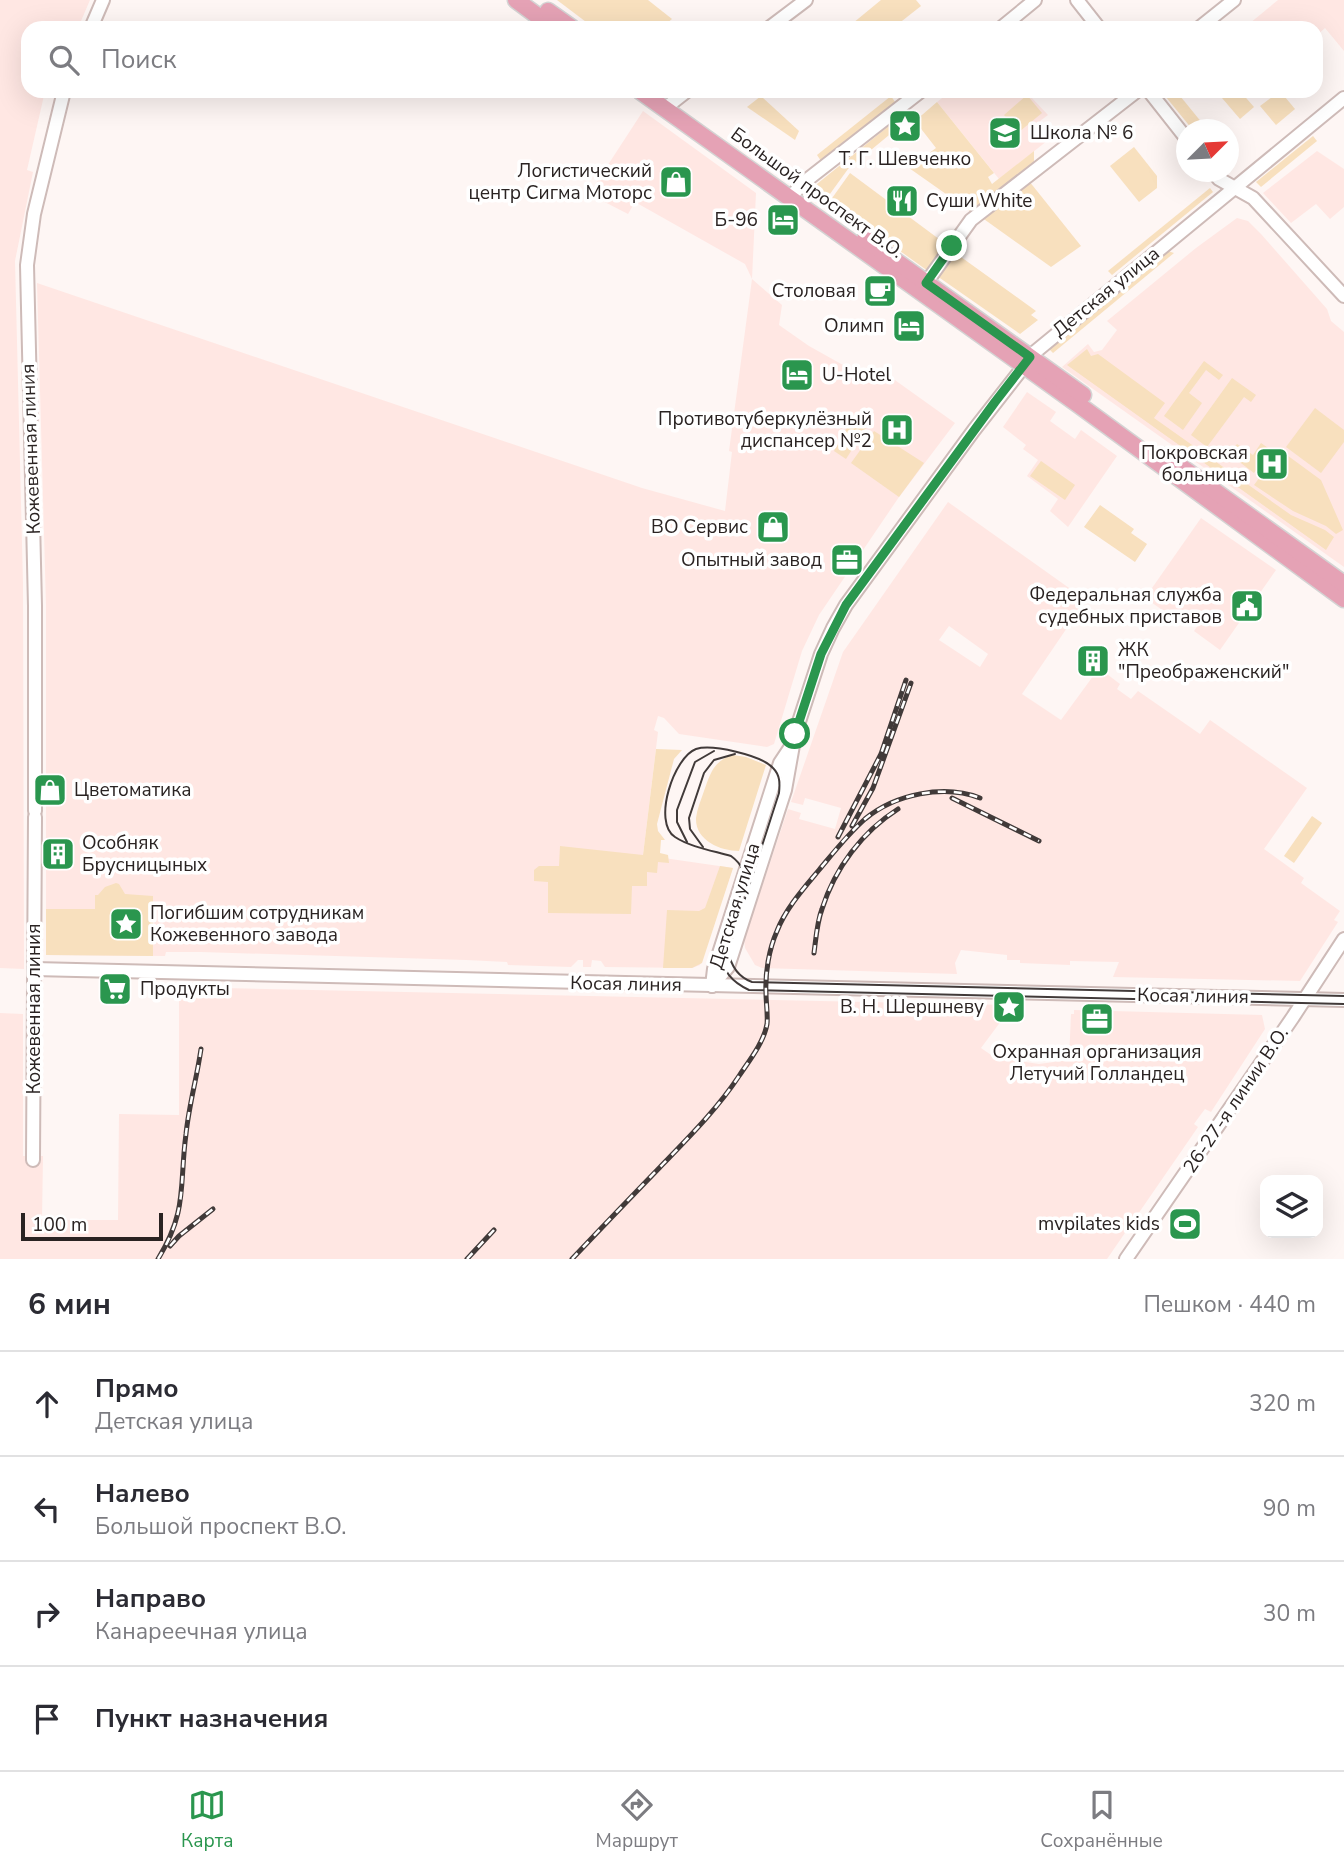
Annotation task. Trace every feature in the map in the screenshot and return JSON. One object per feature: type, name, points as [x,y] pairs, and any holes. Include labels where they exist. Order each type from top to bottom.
[{"type":"main road","points":[[516,0],[544,21]]},
{"type":"main road","points":[[533,0],[562,21]]},
{"type":"main road","name":"Большой проспект В.О.","points":[[654,98],[669,105],[1025,362],[1344,599]]},
{"type":"main road","name":"Большой проспект В.О.","points":[[664,98],[669,105]]},
{"type":"main road","name":"Большой проспект В.О.","points":[[793,194],[926,283],[1025,362],[1344,584]]},
{"type":"street","points":[[94,21],[103,0]]},
{"type":"street","points":[[778,21],[806,0]]},
{"type":"street","points":[[1010,21],[1035,0]]},
{"type":"street","points":[[1077,0],[1094,21]]},
{"type":"street","points":[[1208,21],[1234,0]]},
{"type":"street","name":"Кожевенная линия","points":[[33,1160],[35,606],[27,265],[34,214],[62,98]]},
{"type":"street","points":[[669,105],[678,98]]},
{"type":"street","points":[[793,194],[912,98]]},
{"type":"street","points":[[926,283],[971,220],[1129,98]]},
{"type":"street","points":[[1155,98],[1176,125]]},
{"type":"street","name":"Детская улица","points":[[712,986],[728,967],[785,790],[785,765],[821,654],[846,605],[1025,362],[1063,327],[1344,98]]},
{"type":"street","points":[[1224,182],[1253,198],[1344,296]]},
{"type":"street","name":"26-27-я линии В.О.","points":[[1126,1259],[1344,939]]},
{"type":"street","name":"Косая линия","points":[[34,969],[1344,1000]]},
{"type":"shaded area","points":[[0,0],[90,0],[81,21],[21,21],[21,98],[43,98],[27,170],[33,172],[15,261],[23,583],[24,969],[0,968]]},
{"type":"shaded area","points":[[557,0],[648,0],[672,19],[670,21],[585,21]]},
{"type":"shaded area","points":[[881,0],[916,0],[921,6],[902,21],[856,21]]},
{"type":"shaded area","points":[[1278,0],[1344,0],[1344,51],[1325,28],[1323,30],[1323,21],[1252,21]]},
{"type":"shaded area","points":[[758,98],[763,98],[799,131],[795,140],[747,107]]},
{"type":"shaded area","points":[[888,98],[892,98],[895,102],[821,161],[817,155]]},
{"type":"shaded area","name":"Школа № 6","points":[[942,98],[1032,98],[1048,115],[1040,121],[1052,137],[999,179],[937,102]]},
{"type":"shaded area","points":[[1024,98],[1030,98],[1042,113],[1019,132],[1004,115]]},
{"type":"shaded area","points":[[1167,98],[1182,98],[1199,119],[1184,119]]},
{"type":"shaded area","points":[[1222,98],[1246,98],[1254,107],[1240,119]]},
{"type":"shaded area","points":[[1271,98],[1286,98],[1295,109],[1276,125],[1260,106]]},
{"type":"shaded area","points":[[937,102],[994,173],[988,177],[992,184],[1034,151],[1034,165],[973,213],[909,168],[936,148],[915,121]]},
{"type":"shaded area","points":[[643,111],[756,193],[752,279],[745,264],[635,202],[628,214],[589,194]]},
{"type":"shaded area","points":[[901,116],[906,121],[848,169],[827,198],[812,188]]},
{"type":"shaded area","points":[[1313,136],[1317,141],[1261,187],[1256,182]]},
{"type":"shaded area","points":[[1134,147],[1157,176],[1157,188],[1139,202],[1110,166]]},
{"type":"shaded area","points":[[1317,151],[1344,169],[1344,207],[1330,219],[1316,204],[1291,223],[1263,193]]},
{"type":"shaded area","points":[[850,173],[947,245],[928,271],[830,201]]},
{"type":"shaded area","points":[[1029,181],[1081,246],[1051,267],[981,217]]},
{"type":"shaded area","points":[[1210,188],[1213,192],[1112,275],[1108,271]]},
{"type":"shaded area","name":"Покровская больница","points":[[1237,218],[1248,221],[1261,234],[1327,309],[1331,321],[1344,332],[1344,567],[1062,367],[1088,344],[1094,352],[1102,350],[1117,330],[1107,321]]},
{"type":"shaded area","points":[[1168,251],[1174,253],[1053,353],[1048,348]]},
{"type":"shaded area","points":[[954,252],[1036,311],[1031,315],[1038,320],[1020,334],[937,276]]},
{"type":"shaded area","points":[[752,279],[782,305],[779,325],[809,346],[868,379],[878,368],[955,423],[899,497],[819,615],[802,651],[774,744],[767,747],[679,734],[664,718],[658,716],[654,730],[658,732],[643,855],[733,868],[700,965],[692,968],[605,967],[601,961],[592,960],[591,967],[583,967],[583,960],[578,960],[571,967],[508,965],[507,962],[466,960],[201,952],[166,952],[165,956],[46,955],[46,605],[37,283],[642,488],[725,511],[732,452],[729,451]]},
{"type":"shaded area","points":[[1087,349],[1091,356],[1098,354],[1165,403],[1154,418],[1291,515],[1325,530],[1334,537],[1326,550],[1067,365]]},
{"type":"shaded area","points":[[1204,361],[1223,375],[1219,380],[1206,370],[1189,393],[1202,403],[1183,430],[1164,416]]},
{"type":"shaded area","points":[[1232,378],[1256,395],[1251,402],[1244,397],[1207,447],[1191,435]]},
{"type":"shaded area","points":[[1027,392],[1056,412],[1050,421],[1075,439],[1081,430],[1117,456],[1068,527],[1050,511],[1058,499],[1027,476],[1038,460],[1023,449],[1026,445],[1003,427]]},
{"type":"shaded area","points":[[1315,408],[1344,430],[1344,442],[1321,473],[1286,447]]},
{"type":"shaded area","points":[[853,417],[867,426],[846,459],[834,451]]},
{"type":"shaded area","points":[[874,431],[924,463],[899,497],[851,463]]},
{"type":"shaded area","points":[[1261,443],[1271,450],[1254,473],[1229,454],[1237,444],[1253,455]]},
{"type":"shaded area","points":[[1280,450],[1321,480],[1343,530],[1336,534],[1326,526],[1293,511],[1254,485]]},
{"type":"shaded area","points":[[1041,461],[1075,485],[1065,500],[1030,476]]},
{"type":"shaded area","points":[[948,502],[1086,600],[1022,694],[1061,720],[1099,668],[1120,684],[1117,689],[1131,699],[1138,691],[1200,734],[1210,720],[1307,788],[1264,849],[1304,878],[1301,883],[1340,911],[1334,920],[1338,922],[1300,981],[1113,977],[1119,962],[1070,961],[1070,965],[1020,963],[1020,960],[1007,960],[1007,955],[961,950],[955,963],[957,974],[762,968],[755,965],[745,948],[744,940],[788,809],[801,813],[799,819],[835,829],[841,808],[805,798],[803,805],[791,802],[843,652]],"holes":[[[949,626],[988,654],[980,667],[939,640]]]},
{"type":"shaded area","points":[[1100,505],[1134,529],[1131,533],[1147,544],[1135,562],[1084,527]]},
{"type":"shaded area","points":[[1201,518],[1276,570],[1220,650],[1194,631],[1201,621],[1192,614],[1184,625],[1145,598]]},
{"type":"shaded area","points":[[656,749],[682,750],[674,759],[657,824],[658,831],[665,840],[661,840],[660,853],[668,855],[669,863],[658,862],[657,873],[647,872],[647,886],[632,886],[631,914],[548,913],[548,882],[534,881],[534,870],[539,866],[559,866],[560,846],[643,855]]},
{"type":"shaded area","points":[[733,755],[766,765],[739,851],[710,843],[700,832],[696,818],[714,768],[721,760]]},
{"type":"shaded area","points":[[1312,816],[1322,823],[1294,863],[1284,856]]},
{"type":"shaded area","points":[[720,866],[733,868],[702,963],[692,968],[663,968],[667,910],[699,911],[705,908]]},
{"type":"shaded area","points":[[116,883],[125,894],[153,896],[153,956],[46,955],[46,909],[95,909],[95,895]]},
{"type":"shaded area","points":[[179,987],[1008,1005],[1010,1009],[981,1048],[994,1057],[1039,1064],[1069,1060],[1071,1014],[1074,1014],[1074,1010],[1262,1015],[1265,1029],[1211,1112],[1205,1109],[1194,1124],[1198,1127],[1107,1259],[0,1259],[0,1013],[23,1014],[23,1156],[43,1156],[42,1220],[118,1220],[119,1114],[179,1115]]},
{"type":"tram line","points":[[1344,996],[752,982],[736,970],[728,951],[779,793],[777,773],[767,763],[748,755],[713,748],[696,749],[680,764],[669,790],[665,818],[668,829],[675,837],[731,856],[742,869],[743,887],[721,952],[723,965],[729,975],[749,990],[1344,1004]]},
{"type":"tram line","points":[[687,842],[677,822],[677,810],[695,762],[714,751]]},
{"type":"tram line","points":[[703,847],[690,829],[689,818],[704,773],[714,760],[735,754]]},
{"type":"railway","points":[[838,837],[881,754],[906,680]]},
{"type":"railway","points":[[852,826],[873,788],[911,683]]},
{"type":"railway","points":[[572,1259],[703,1122],[751,1058],[763,1038],[767,1024],[767,969],[777,931],[785,914],[841,843],[877,810],[905,798],[936,792],[980,798]]},
{"type":"railway","points":[[952,798],[1039,841]]},
{"type":"railway","points":[[814,953],[820,914],[842,865],[862,840],[898,809]]},
{"type":"railway","points":[[158,1259],[168,1242],[181,1198],[187,1123],[201,1049]]},
{"type":"railway","points":[[170,1246],[213,1209]]},
{"type":"railway","points":[[467,1259],[494,1230]]},
{"type":"place","name":"Т. Г. Шевченко","points":[[905,126]]},
{"type":"place","name":"Школа № 6","points":[[1005,133]]},
{"type":"place","name":"Логистический центр Сигма Моторс","points":[[676,182]]},
{"type":"place","name":"Суши White","points":[[902,201]]},
{"type":"place","name":"Б-96","points":[[783,220]]},
{"type":"place","name":"Столовая","points":[[880,291]]},
{"type":"place","name":"Олимп","points":[[909,326]]},
{"type":"place","name":"U-Hotel","points":[[797,375]]},
{"type":"place","name":"Противотуберкулёзный диспансер №2","points":[[897,430]]},
{"type":"place","name":"Покровская больница","points":[[1272,464]]},
{"type":"place","name":"ВО Сервис","points":[[773,527]]},
{"type":"place","name":"Опытный завод","points":[[847,560]]},
{"type":"place","name":"Федеральная служба судебных приставов","points":[[1247,606]]},
{"type":"place","name":"ЖК \"Преображенский\"","points":[[1093,661]]},
{"type":"place","name":"Цветоматика","points":[[50,790]]},
{"type":"place","name":"Особняк Брусницыных","points":[[58,854]]},
{"type":"place","name":"Погибшим сотрудникам Кожевенного завода","points":[[126,924]]},
{"type":"place","name":"Продукты","points":[[115,989]]},
{"type":"place","name":"В. Н. Шершневу","points":[[1009,1007]]},
{"type":"place","name":"Охранная организация Летучий Голландец","points":[[1097,1019]]},
{"type":"place","name":"mvpilates kids","points":[[1185,1224]]},
{"type":"route","points":[[795,734],[821,654],[846,605],[1030,357],[926,283],[952,246]]}]
